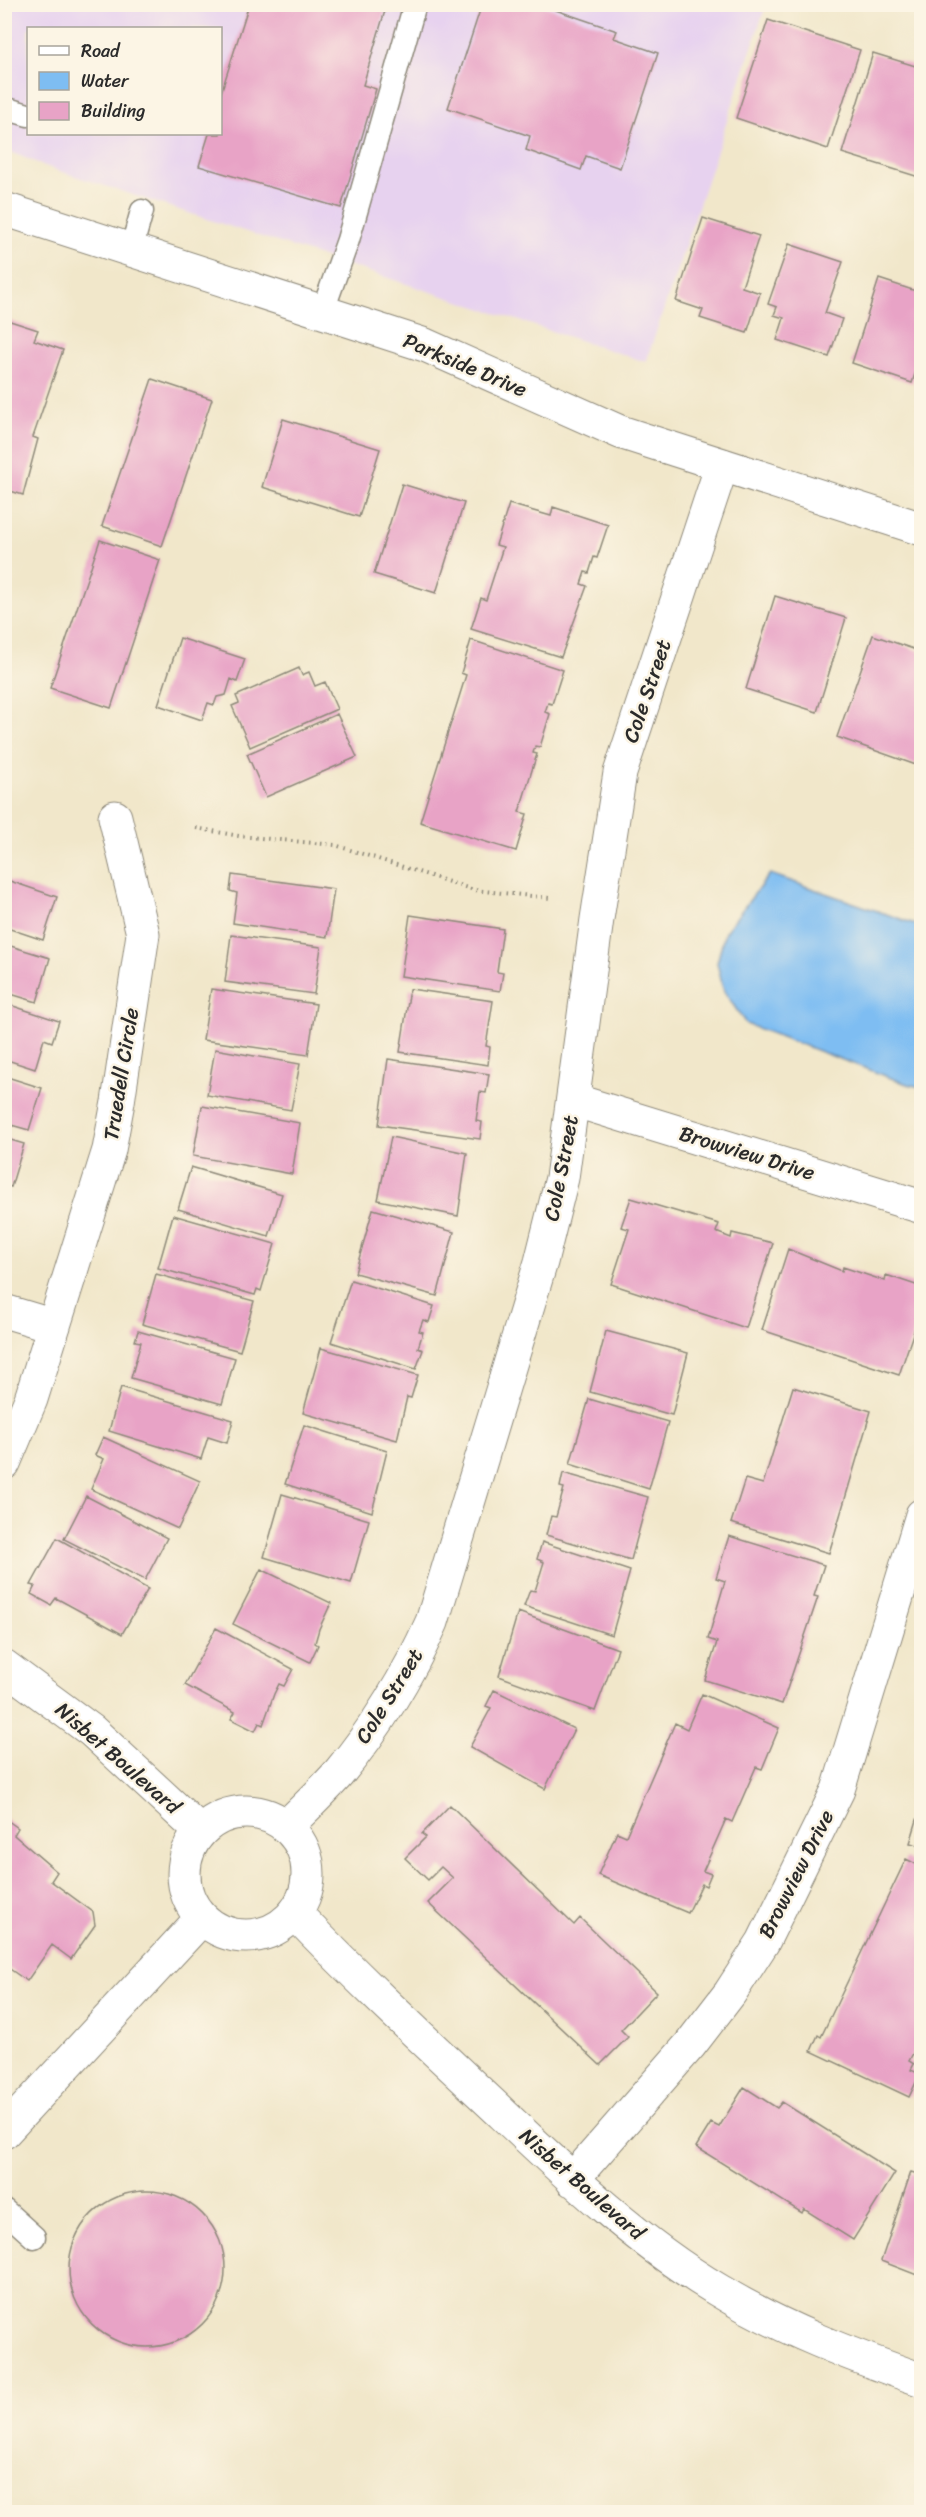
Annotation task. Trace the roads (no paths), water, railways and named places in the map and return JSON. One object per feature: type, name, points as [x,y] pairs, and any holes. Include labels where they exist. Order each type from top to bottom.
[{"type":"street","name":"Parkside Drive","points":[[4,209],[425,345],[621,432],[921,529]]},
{"type":"street","name":"Cole Street","points":[[286,1826],[338,1774],[379,1717],[411,1668],[432,1622],[541,1262],[562,1178],[597,919],[620,773],[722,465]]},
{"type":"street","name":"Truedell Circle","points":[[4,1463],[31,1399],[109,1150],[143,934],[115,817]]},
{"type":"street","name":"Browview Drive","points":[[573,1100],[921,1207]]},
{"type":"street","points":[[4,1311],[54,1326]]},
{"type":"street","name":"Browview Drive","points":[[572,2180],[690,2045],[730,1993],[763,1942],[838,1790],[921,1515]]},
{"type":"street","name":"Nisbet Boulevard","points":[[4,1666],[92,1731],[200,1831]]},
{"type":"street","points":[[252,1811],[270,1816],[286,1826],[299,1841],[307,1858],[309,1877],[305,1896],[295,1913],[282,1925],[267,1933],[250,1936],[233,1935],[217,1929],[202,1918],[191,1903],[185,1885],[187,1856],[200,1831],[224,1816],[252,1811]]},
{"type":"street","name":"Nisbet Boulevard","points":[[295,1913],[347,1968],[572,2180],[628,2226],[717,2290],[797,2333],[921,2380]]},
{"type":"street","points":[[4,2132],[202,1918]]},
{"type":"lane","points":[[322,313],[348,240],[415,4]]},
{"type":"lane","points":[[131,250],[142,211]]},
{"type":"lane","points":[[4,2210],[34,2237]]},
{"type":"water","points":[[770,874],[921,926],[921,1087],[907,1084],[746,1024],[724,991],[717,963],[725,932]]}]
